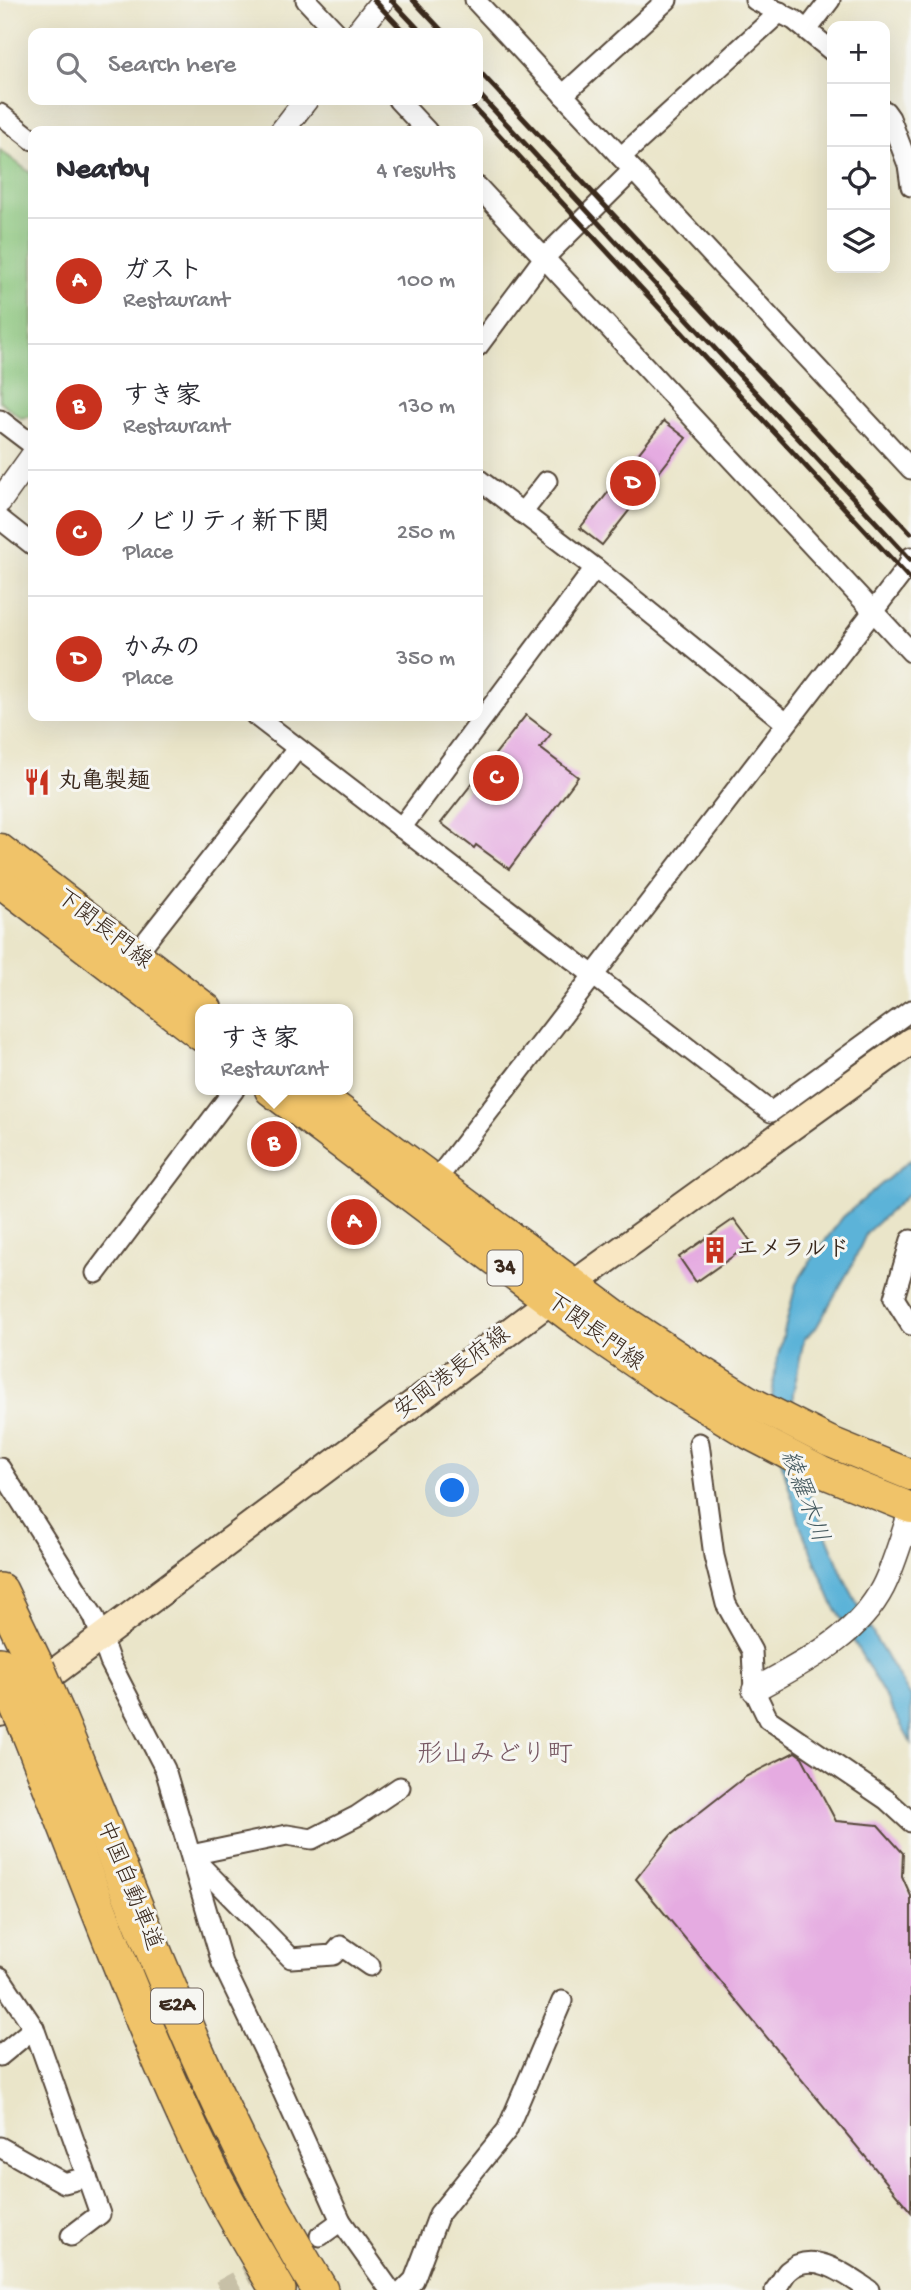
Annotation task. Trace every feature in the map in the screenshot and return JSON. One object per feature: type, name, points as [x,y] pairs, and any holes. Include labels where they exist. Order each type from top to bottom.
[{"type":"highway","name":"中国自動車道","points":[[0,1591],[12,1683],[43,1722],[243,2155],[320,2290]]},
{"type":"highway","name":"中国自動車道","points":[[43,1722],[141,2015],[209,2167],[278,2290]]},
{"type":"main road","name":"下関長門線","points":[[0,849],[128,965],[195,1030]]},
{"type":"main road","name":"下関長門線","points":[[0,882],[128,965],[198,1004]]},
{"type":"main road","name":"安岡港長府線","points":[[12,1683],[100,1639],[550,1301],[576,1285],[911,1041]]},
{"type":"main road","name":"下関長門線","points":[[278,1095],[427,1193],[576,1285],[620,1318],[747,1400],[828,1441],[911,1475]]},
{"type":"main road","name":"下関長門線","points":[[319,1095],[550,1301],[589,1331],[662,1381],[749,1434],[824,1472],[911,1509]]},
{"type":"street","points":[[306,0],[332,28]]},
{"type":"street","points":[[361,28],[383,0]]},
{"type":"street","points":[[475,0],[911,469]]},
{"type":"street","points":[[564,95],[667,0]]},
{"type":"street","points":[[755,0],[794,20],[827,47]]},
{"type":"street","points":[[807,30],[830,0]]},
{"type":"street","points":[[483,339],[543,259],[627,163],[779,12]]},
{"type":"street","points":[[286,126],[302,105]]},
{"type":"street","points":[[403,105],[422,126]]},
{"type":"street","points":[[0,114],[28,136]]},
{"type":"street","points":[[890,118],[908,165],[911,186]]},
{"type":"street","points":[[483,193],[911,652]]},
{"type":"street","points":[[0,420],[28,441]]},
{"type":"street","points":[[0,501],[28,462]]},
{"type":"street","points":[[522,513],[547,481]]},
{"type":"street","points":[[483,483],[595,568],[786,723]]},
{"type":"street","points":[[0,519],[28,541]]},
{"type":"street","points":[[427,1193],[874,611],[908,566],[911,557]]},
{"type":"street","points":[[483,718],[595,568]]},
{"type":"street","points":[[262,721],[771,1112],[911,1010]]},
{"type":"street","points":[[401,828],[481,721]]},
{"type":"street","points":[[128,965],[297,749]]},
{"type":"street","points":[[96,1273],[230,1095]]},
{"type":"street","points":[[911,1240],[894,1298],[911,1325]]},
{"type":"street","points":[[699,1443],[714,1556],[726,1604],[752,1651],[754,1690],[768,1719],[887,1800],[911,1822]]},
{"type":"street","points":[[0,1468],[94,1617],[110,1662],[165,1769],[222,1963],[341,2221],[390,2290]]},
{"type":"street","points":[[754,1690],[825,1649],[850,1629],[881,1590],[889,1575],[911,1509]]},
{"type":"street","points":[[191,1856],[287,1835],[312,1839],[357,1816],[400,1787]]},
{"type":"street","points":[[191,1856],[291,1958],[332,1955],[341,1946],[370,1966]]},
{"type":"street","points":[[0,1977],[34,2028],[100,2214],[71,2236]]},
{"type":"street","points":[[404,2290],[414,2280],[439,2214],[507,2130],[562,2001]]},
{"type":"street","points":[[0,2056],[34,2028]]},
{"type":"street","points":[[0,2147],[64,2183],[87,2177]]},
{"type":"street","points":[[320,2236],[341,2221]]},
{"type":"street","points":[[775,2290],[788,2272],[801,2264],[822,2264],[836,2268],[869,2290]]},
{"type":"green space","points":[[0,150],[28,171],[28,417],[21,418],[0,401]]},
{"type":"water","name":"綾羅木川","points":[[911,1159],[911,1192],[867,1232],[851,1267],[816,1328],[804,1339],[793,1393],[792,1430],[807,1488],[844,1578],[878,1643],[911,1697],[911,1743],[833,1604],[801,1528],[774,1437],[772,1398],[776,1364],[796,1284],[843,1217]]},
{"type":"building","points":[[664,421],[686,438],[602,545],[580,528]]},
{"type":"building","points":[[526,715],[551,734],[540,748],[578,777],[509,869],[476,845],[474,848],[441,823]]},
{"type":"building","name":"エメラルド","points":[[734,1219],[752,1243],[696,1282],[679,1257]]},
{"type":"building","points":[[795,1752],[802,1757],[836,1821],[878,1825],[903,1853],[902,1876],[911,1896],[911,2212],[636,1879],[671,1835],[745,1777]]},
{"type":"tunnel","points":[[220,2290],[303,2245]]},
{"type":"railway","points":[[374,0],[400,28]]},
{"type":"railway","points":[[391,0],[417,28]]},
{"type":"railway","points":[[413,0],[439,28]]},
{"type":"railway","points":[[483,75],[911,533]]},
{"type":"railway","points":[[483,98],[911,560]]},
{"type":"railway","points":[[472,105],[911,580]]},
{"type":"place","name":"かみの","points":[[633,483]]},
{"type":"place","name":"ノビリティ新下関","points":[[496,778]]},
{"type":"place","name":"丸亀製麺","points":[[37,782]]},
{"type":"place","name":"すき家","points":[[274,1144]]},
{"type":"place","name":"ガスト","points":[[354,1222]]},
{"type":"place","name":"エメラルド","points":[[715,1250]]},
{"type":"district","name":"形山みどり町","points":[[495,1756]]}]
